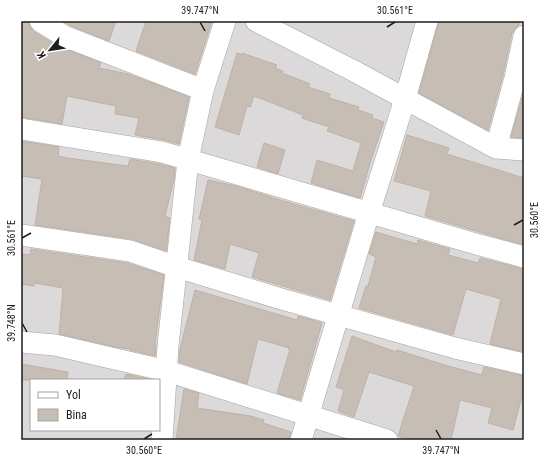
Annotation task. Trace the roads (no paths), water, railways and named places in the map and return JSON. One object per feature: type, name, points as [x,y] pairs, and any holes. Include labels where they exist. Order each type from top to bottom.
[{"type":"street","points":[[40,21],[64,36],[203,90]]},
{"type":"street","points":[[162,440],[167,371],[188,160],[203,90],[225,21]]},
{"type":"street","points":[[256,21],[354,71],[496,148],[524,150]]},
{"type":"street","points":[[301,440],[427,21]]},
{"type":"street","points":[[496,148],[515,78],[524,36]]},
{"type":"street","points":[[21,129],[162,152],[524,257]]},
{"type":"street","points":[[21,235],[130,252],[339,315],[455,348],[524,364]]},
{"type":"street","points":[[21,342],[55,346],[167,371],[387,440]]}]
